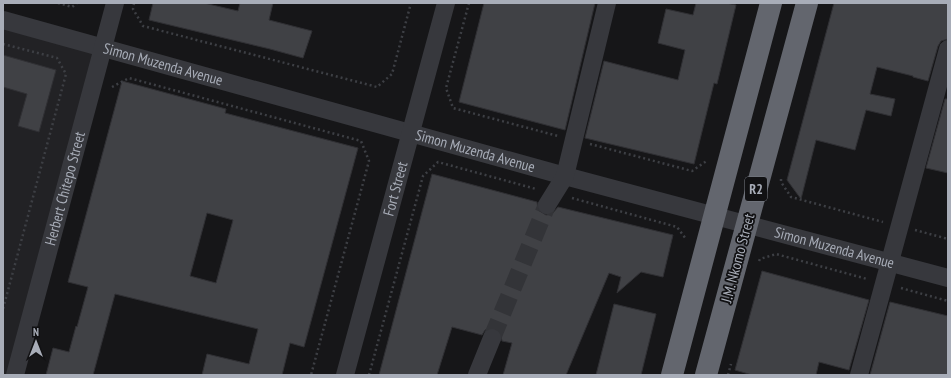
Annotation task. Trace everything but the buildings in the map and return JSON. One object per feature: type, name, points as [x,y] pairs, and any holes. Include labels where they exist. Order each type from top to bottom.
[{"type":"highway","name":"R2","points":[[672,375],[771,3]]},
{"type":"highway","name":"J.M. Nkomo Street","points":[[706,375],[807,3]]},
{"type":"street","name":"Herbert Chitepo Street","points":[[15,375],[115,3]]},
{"type":"street","name":"Fort Street","points":[[345,375],[446,3]]},
{"type":"street","points":[[551,199],[565,176],[607,3]]},
{"type":"street","name":"Simon Muzenda Avenue","points":[[3,20],[565,176],[948,278]]},
{"type":"street","points":[[860,375],[883,283],[948,49]]},
{"type":"street","points":[[478,375],[492,338]]},
{"type":"path","points":[[58,3],[72,7],[77,3]]},
{"type":"path","points":[[134,3],[133,9],[143,26],[376,87],[392,74],[411,3]]},
{"type":"path","points":[[469,3],[446,88],[454,108],[692,171],[708,161]]},
{"type":"path","points":[[3,44],[57,58],[66,74],[3,309]]},
{"type":"path","points":[[110,94],[112,87],[129,78],[361,141],[369,161],[311,375]]},
{"type":"path","points":[[369,375],[423,176],[438,162],[551,199],[677,227],[687,238],[685,246]]},
{"type":"path","points":[[780,182],[791,197],[948,239]]},
{"type":"path","points":[[758,266],[760,259],[776,254],[948,301]]},
{"type":"path","points":[[728,375],[732,360]]},
{"type":"shaded area","points":[[3,23],[103,51],[13,375],[3,375]]},
{"type":"tunnel","points":[[492,338],[547,205]]}]
